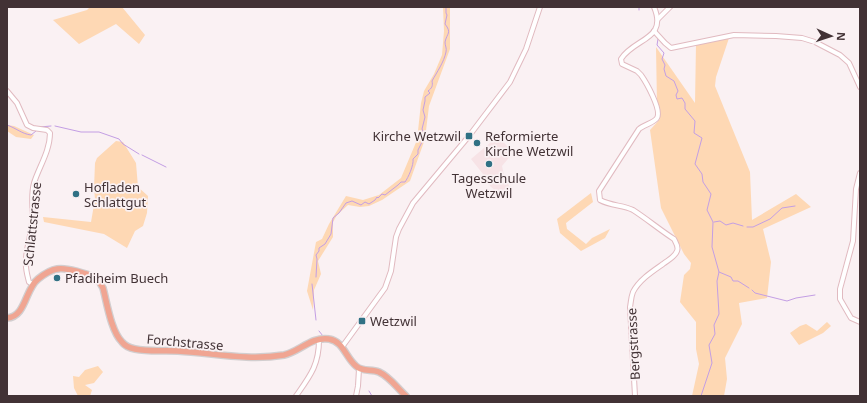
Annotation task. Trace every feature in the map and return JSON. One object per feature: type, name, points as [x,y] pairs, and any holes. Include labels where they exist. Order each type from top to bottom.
[{"type":"main road","name":"Forchstrasse","points":[[7,318],[13,317],[19,312],[33,284],[46,274],[59,268],[68,269],[96,278],[100,282],[118,337],[124,344],[135,349],[179,351],[232,357],[270,356],[287,354],[319,340]]},
{"type":"main road","points":[[319,340],[332,340],[342,347],[354,365],[359,369],[380,372],[406,396]]},
{"type":"street","points":[[342,347],[386,288],[391,271],[396,237],[413,204],[510,82],[526,49],[540,7]]},
{"type":"street","points":[[654,7],[658,19],[657,27],[654,31],[669,47],[674,48],[734,35],[802,38],[815,42],[836,52],[845,59],[860,87]]},
{"type":"street","points":[[658,19],[670,7]]},
{"type":"street","name":"Bergstrasse","points":[[635,396],[630,307],[631,298],[633,291],[642,281],[672,258],[677,251],[677,245],[674,239],[632,210],[622,206],[608,204],[600,200],[599,191],[639,129],[645,124],[658,118],[655,101],[641,74],[622,64],[621,59],[625,53],[654,31]]},
{"type":"street","name":"Schlattstrasse","points":[[7,91],[17,103],[27,125],[33,128],[47,130],[50,133],[50,143],[33,185],[31,198],[33,222],[26,259],[26,268],[29,282],[33,284]]},
{"type":"street","points":[[860,174],[856,189],[853,241],[840,289],[840,297],[851,318],[860,322]]},
{"type":"street","points":[[296,396],[316,364],[319,354],[319,340]]},
{"type":"street","points":[[356,396],[359,369]]},
{"type":"shaded area","points":[[90,7],[122,7],[145,35],[139,44],[116,24],[79,44],[53,20],[87,10]]},
{"type":"shaded area","points":[[443,7],[450,7],[450,49],[429,106],[425,139],[410,181],[382,200],[369,206],[360,207],[348,205],[337,215],[333,222],[333,237],[318,261],[321,274],[314,290],[313,310],[307,291],[316,242],[322,239],[346,196],[363,200],[379,195],[401,178],[417,140],[421,103],[424,91],[434,74],[442,55],[444,31]]},
{"type":"shaded area","points":[[730,35],[716,77],[715,86],[750,172],[752,220],[796,194],[811,207],[763,229],[771,262],[767,298],[739,303],[742,324],[725,358],[727,379],[724,396],[692,396],[699,364],[696,349],[696,322],[680,302],[684,275],[690,269],[691,263],[684,254],[661,208],[650,130],[660,119],[657,105],[656,47],[695,103],[696,44]]},
{"type":"shaded area","points":[[7,125],[14,126],[34,135],[31,139],[16,137],[7,131]]},
{"type":"shaded area","points":[[497,137],[500,138],[513,153],[502,166],[510,188],[505,199],[490,186],[471,159]]},
{"type":"shaded area","points":[[116,141],[123,142],[136,163],[138,187],[148,196],[147,213],[143,226],[135,231],[127,248],[104,234],[44,222],[43,217],[91,222],[95,199],[95,163],[97,158]]},
{"type":"shaded area","points":[[591,193],[593,202],[566,223],[567,229],[586,244],[592,238],[610,229],[605,238],[581,251],[560,233],[557,219]]},
{"type":"shaded area","points":[[827,322],[831,326],[823,333],[799,345],[790,333],[806,324],[817,331]]},
{"type":"shaded area","points":[[98,366],[103,372],[94,383],[85,385],[92,390],[90,396],[78,396],[74,388],[73,376],[79,377],[85,370]]},
{"type":"waterway","points":[[316,277],[316,255],[319,248],[325,244],[331,234],[333,218],[339,213],[346,203],[352,201],[361,205],[365,202],[369,204],[382,194],[385,195],[401,182],[405,182],[409,175],[413,165],[413,159],[418,154],[418,150],[425,136],[422,129],[425,117],[423,110],[425,97],[430,93],[428,91],[432,87],[432,81],[446,52],[445,42],[449,31],[445,24],[447,15],[446,7]]},
{"type":"waterway","points":[[658,39],[657,45],[664,53],[662,59],[665,65],[664,69],[666,76],[674,81],[678,91],[676,95],[677,99],[682,98],[685,103],[685,109],[695,121],[694,133],[702,138],[695,164],[702,174],[703,182],[711,194],[707,210],[713,222],[712,247],[719,272],[717,281],[719,314],[714,325],[715,334],[709,345],[712,363],[701,396]]},
{"type":"waterway","points":[[7,125],[31,135],[36,131]]},
{"type":"waterway","points":[[40,127],[51,126]]},
{"type":"waterway","points":[[55,126],[81,132],[99,132],[119,139],[123,144],[139,154]]},
{"type":"waterway","points":[[142,155],[166,167]]},
{"type":"waterway","points":[[747,227],[753,227],[770,219],[782,208],[795,206]]},
{"type":"waterway","points":[[714,222],[720,221],[726,225],[733,223],[743,226]]},
{"type":"waterway","points":[[719,272],[731,277],[733,281],[738,281],[749,288]]},
{"type":"waterway","points":[[312,284],[316,320]]},
{"type":"waterway","points":[[752,290],[755,293],[787,301],[815,295]]},
{"type":"waterway","points":[[319,331],[323,336]]},
{"type":"waterway","points":[[369,391],[372,396]]},
{"type":"place","name":"Kirche Wetzwil","points":[[469,136]]},
{"type":"place","name":"Reformierte Kirche Wetzwil","points":[[477,143]]},
{"type":"place","name":"Tagesschule Wetzwil","points":[[489,164]]},
{"type":"place","name":"Hofladen Schlattgut","points":[[76,194]]},
{"type":"place","name":"Pfadiheim Buech","points":[[57,278]]},
{"type":"place","name":"Wetzwil","points":[[362,321]]}]
